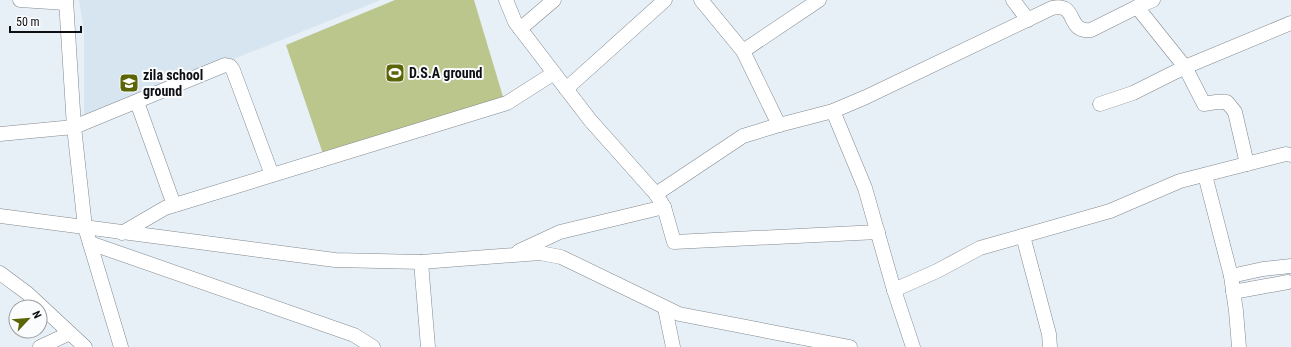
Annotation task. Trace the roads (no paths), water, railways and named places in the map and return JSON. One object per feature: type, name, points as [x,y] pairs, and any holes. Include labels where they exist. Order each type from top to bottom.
[{"type":"street","points":[[20,0],[66,2],[74,128],[85,227],[121,347]]},
{"type":"street","points":[[506,0],[515,22],[566,89],[590,120],[656,194],[664,207],[674,242],[878,232]]},
{"type":"street","points":[[520,29],[554,0]]},
{"type":"street","points":[[566,89],[665,0]]},
{"type":"street","points":[[701,0],[743,51],[780,125]]},
{"type":"street","points":[[743,51],[819,0]]},
{"type":"street","points":[[1013,0],[1028,20]]},
{"type":"street","points":[[656,194],[743,136],[833,111],[866,97],[1052,8],[1060,6],[1066,9],[1077,27],[1083,31],[1090,30],[1154,0]]},
{"type":"street","points":[[1137,7],[1184,67],[1204,104],[1227,102],[1235,112],[1247,164]]},
{"type":"street","points":[[1100,104],[1133,93],[1184,67],[1291,23]]},
{"type":"street","points":[[0,134],[74,128],[225,65],[230,66],[233,70],[272,175]]},
{"type":"street","points":[[122,233],[165,208],[506,103],[554,73]]},
{"type":"street","points":[[137,102],[174,205]]},
{"type":"street","points":[[833,111],[865,188],[894,290],[913,347]]},
{"type":"street","points":[[894,290],[980,248],[1110,211],[1180,181],[1286,154],[1291,155]]},
{"type":"street","points":[[1205,175],[1230,276],[1239,347]]},
{"type":"street","points":[[513,255],[560,232],[664,207]]},
{"type":"street","points":[[0,216],[335,260],[421,262],[540,253],[561,257],[679,314],[802,342],[850,347]]},
{"type":"street","points":[[1023,236],[1049,334],[1050,347]]},
{"type":"street","points":[[90,243],[354,335],[373,347]]},
{"type":"street","points":[[421,262],[428,347]]},
{"type":"street","points":[[1230,276],[1263,269],[1291,266]]},
{"type":"street","points":[[0,273],[27,293],[84,347]]},
{"type":"street","points":[[1233,292],[1288,282]]},
{"type":"street","points":[[665,308],[673,347]]},
{"type":"street","points":[[40,347],[70,333]]},
{"type":"place","name":"D.S.A ground","points":[[395,73]]},
{"type":"place","name":"zila school ground","points":[[129,83]]}]
